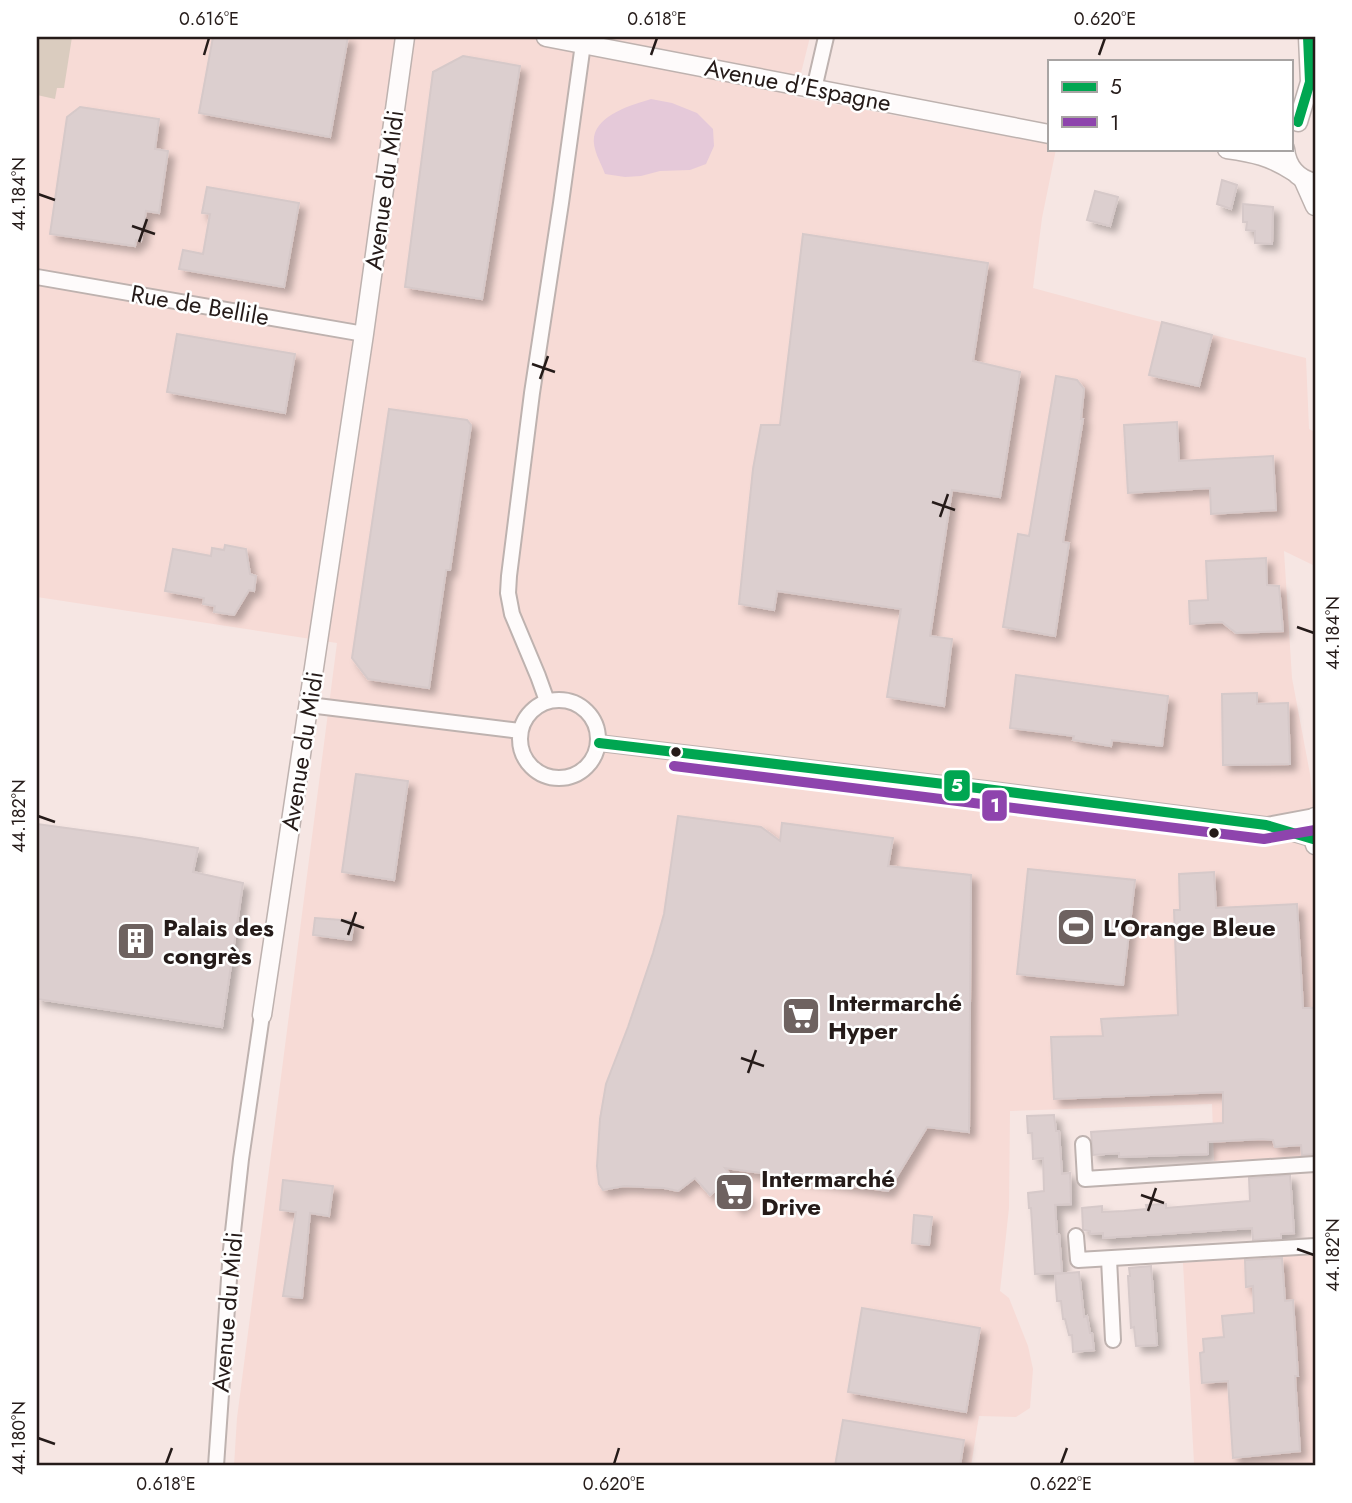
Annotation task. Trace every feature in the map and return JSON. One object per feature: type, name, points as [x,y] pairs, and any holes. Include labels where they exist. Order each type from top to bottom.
[{"type":"street","name":"Avenue du Midi","points":[[216,1466],[231,1250],[241,1159],[364,334],[405,37]]},
{"type":"street","name":"Avenue d'Espagne","points":[[546,37],[1048,134]]},
{"type":"street","points":[[814,89],[826,37]]},
{"type":"street","points":[[1294,126],[1313,85],[1308,37]]},
{"type":"street","points":[[547,701],[513,614],[508,593],[531,393],[583,44]]},
{"type":"street","points":[[1294,126],[1304,117],[1315,114]]},
{"type":"street","points":[[1235,150],[1258,153],[1276,160],[1304,178]]},
{"type":"street","points":[[1285,150],[1288,163],[1304,178],[1315,206]]},
{"type":"street","name":"Rue de Bellile","points":[[37,277],[364,334]]},
{"type":"street","points":[[547,701],[573,701],[593,718],[599,743],[596,755],[580,773],[569,777],[545,776],[534,770],[522,752],[519,741],[524,721],[530,712],[547,701]]},
{"type":"street","points":[[309,705],[520,730]]},
{"type":"street","points":[[599,743],[1266,825],[1314,842],[1312,830],[1315,816],[1266,825]]},
{"type":"street","points":[[1083,1144],[1086,1179],[1315,1164]]},
{"type":"street","points":[[1076,1236],[1078,1261],[1315,1246]]},
{"type":"street","points":[[1109,1259],[1113,1339]]},
{"type":"shaded area","points":[[37,37],[810,37],[795,97],[1048,144],[1048,150],[1056,150],[1042,218],[1033,288],[1306,358],[1309,429],[1315,432],[1315,566],[1284,551],[1292,678],[1310,774],[1315,820],[1315,1156],[1214,1161],[1212,1104],[1010,1111],[1009,1208],[1000,1291],[1009,1298],[1028,1346],[1033,1369],[1030,1408],[1016,1417],[979,1416],[971,1466],[234,1466],[237,1418],[337,643],[37,597]]},
{"type":"shaded area","points":[[37,37],[72,37],[64,88],[57,88],[55,99],[37,95]]},
{"type":"shaded area","points":[[651,99],[672,103],[697,113],[713,129],[714,146],[706,164],[690,170],[660,171],[641,176],[605,174],[594,146],[597,129],[609,116]]},
{"type":"shaded area","points":[[1315,1251],[1315,1466],[1171,1466],[1194,1463],[1183,1263]]},
{"type":"building","points":[[213,37],[348,37],[330,137],[199,113]]},
{"type":"building","points":[[463,56],[520,66],[482,299],[405,287],[433,72]]},
{"type":"building","points":[[80,107],[159,119],[155,149],[168,151],[159,213],[146,211],[141,241],[136,240],[135,246],[50,234],[67,117]]},
{"type":"building","points":[[1222,180],[1237,185],[1231,209],[1217,204]]},
{"type":"building","points":[[207,187],[299,203],[284,287],[179,269],[183,250],[203,254],[210,214],[202,213]]},
{"type":"building","points":[[1095,191],[1118,197],[1110,226],[1087,220]]},
{"type":"building","points":[[1243,204],[1273,207],[1272,244],[1255,243],[1255,231],[1246,230],[1247,222],[1243,222]]},
{"type":"building","points":[[803,234],[988,263],[973,361],[1020,372],[1000,497],[952,490],[930,636],[952,639],[944,706],[887,697],[901,609],[777,591],[774,610],[739,604],[753,469],[761,425],[780,425]]},
{"type":"building","points":[[1162,322],[1212,335],[1199,386],[1149,375]]},
{"type":"building","points":[[177,334],[295,354],[285,413],[167,392]]},
{"type":"building","points":[[1056,376],[1077,380],[1084,389],[1083,419],[1063,542],[1069,543],[1055,636],[1003,627],[1018,534],[1029,536]]},
{"type":"building","points":[[389,409],[467,420],[471,425],[450,570],[446,570],[429,688],[368,679],[352,658]]},
{"type":"building","points":[[1177,422],[1179,461],[1273,456],[1276,510],[1211,514],[1210,488],[1128,493],[1124,425]]},
{"type":"building","points":[[225,545],[246,549],[250,574],[256,576],[254,591],[249,590],[234,615],[214,612],[215,606],[203,604],[204,598],[165,591],[173,549],[211,556],[212,548],[224,550]]},
{"type":"building","points":[[1266,558],[1267,585],[1279,586],[1283,631],[1236,633],[1222,622],[1190,624],[1189,601],[1208,600],[1206,561]]},
{"type":"building","points":[[1016,675],[1168,696],[1162,746],[1112,740],[1111,746],[1073,740],[1074,736],[1010,728]]},
{"type":"building","points":[[1257,693],[1257,704],[1288,703],[1290,764],[1223,765],[1222,694]]},
{"type":"building","points":[[356,774],[408,781],[394,880],[342,872]]},
{"type":"building","name":"Intermarché Hyper","points":[[678,816],[761,827],[780,841],[782,823],[893,838],[888,866],[971,875],[969,1132],[927,1127],[888,1191],[725,1168],[749,1199],[738,1209],[720,1187],[710,1195],[695,1178],[678,1191],[624,1186],[603,1190],[599,1184],[597,1166],[600,1119],[606,1084],[628,1027],[664,914]]},
{"type":"building","name":"Palais des congrès","points":[[37,824],[198,848],[193,872],[243,883],[222,1027],[37,999]]},
{"type":"building","name":"L'Orange Bleue","points":[[1028,869],[1135,880],[1123,985],[1017,974]]},
{"type":"building","points":[[1214,872],[1216,908],[1297,904],[1303,1008],[1314,1008],[1315,1154],[1302,1155],[1301,1145],[1275,1147],[1273,1140],[1262,1139],[1208,1142],[1208,1154],[1119,1157],[1119,1153],[1093,1155],[1091,1132],[1223,1123],[1223,1092],[1054,1099],[1051,1037],[1103,1036],[1101,1019],[1178,1015],[1174,910],[1180,910],[1179,874]]},
{"type":"building","points":[[315,918],[354,921],[351,940],[313,935]]},
{"type":"building","points":[[1054,1115],[1056,1131],[1059,1131],[1062,1174],[1070,1173],[1071,1204],[1055,1205],[1062,1273],[1035,1274],[1028,1193],[1044,1191],[1043,1158],[1033,1159],[1032,1133],[1028,1133],[1027,1116]]},
{"type":"building","points":[[1290,1175],[1294,1233],[1281,1234],[1281,1238],[1253,1240],[1252,1228],[1103,1238],[1103,1233],[1090,1234],[1090,1231],[1083,1230],[1082,1208],[1102,1206],[1102,1212],[1147,1209],[1146,1205],[1166,1204],[1166,1208],[1250,1201],[1249,1178]]},
{"type":"building","points":[[283,1180],[333,1186],[329,1216],[310,1213],[302,1298],[283,1296],[296,1212],[280,1210]]},
{"type":"building","points":[[914,1215],[932,1217],[929,1245],[912,1243]]},
{"type":"building","points":[[1282,1258],[1285,1301],[1293,1300],[1300,1451],[1233,1458],[1228,1381],[1202,1383],[1200,1353],[1204,1352],[1203,1339],[1224,1337],[1222,1316],[1254,1313],[1253,1286],[1246,1287],[1245,1260]]},
{"type":"building","points":[[1151,1266],[1157,1345],[1136,1346],[1134,1327],[1131,1328],[1129,1268]]},
{"type":"building","points":[[1079,1272],[1084,1317],[1087,1316],[1094,1350],[1073,1352],[1072,1335],[1069,1335],[1063,1319],[1061,1301],[1057,1301],[1055,1274]]},
{"type":"building","points":[[862,1308],[980,1328],[966,1412],[848,1392]]},
{"type":"building","points":[[843,1420],[964,1440],[960,1466],[835,1466]]},
{"type":"transit line","name":"5","points":[[1298,122],[1310,82],[1308,37]]},
{"type":"transit line","name":"5","points":[[599,743],[1266,825],[1313,839]]},
{"type":"transit line","name":"1","points":[[674,766],[1264,839],[1315,830]]},
{"type":"place","name":"L'Orange Bleue","points":[[1076,927]]},
{"type":"place","name":"Palais des congrès","points":[[136,941]]},
{"type":"place","name":"Intermarché Hyper","points":[[801,1016]]},
{"type":"place","name":"Intermarché Drive","points":[[734,1192]]}]
